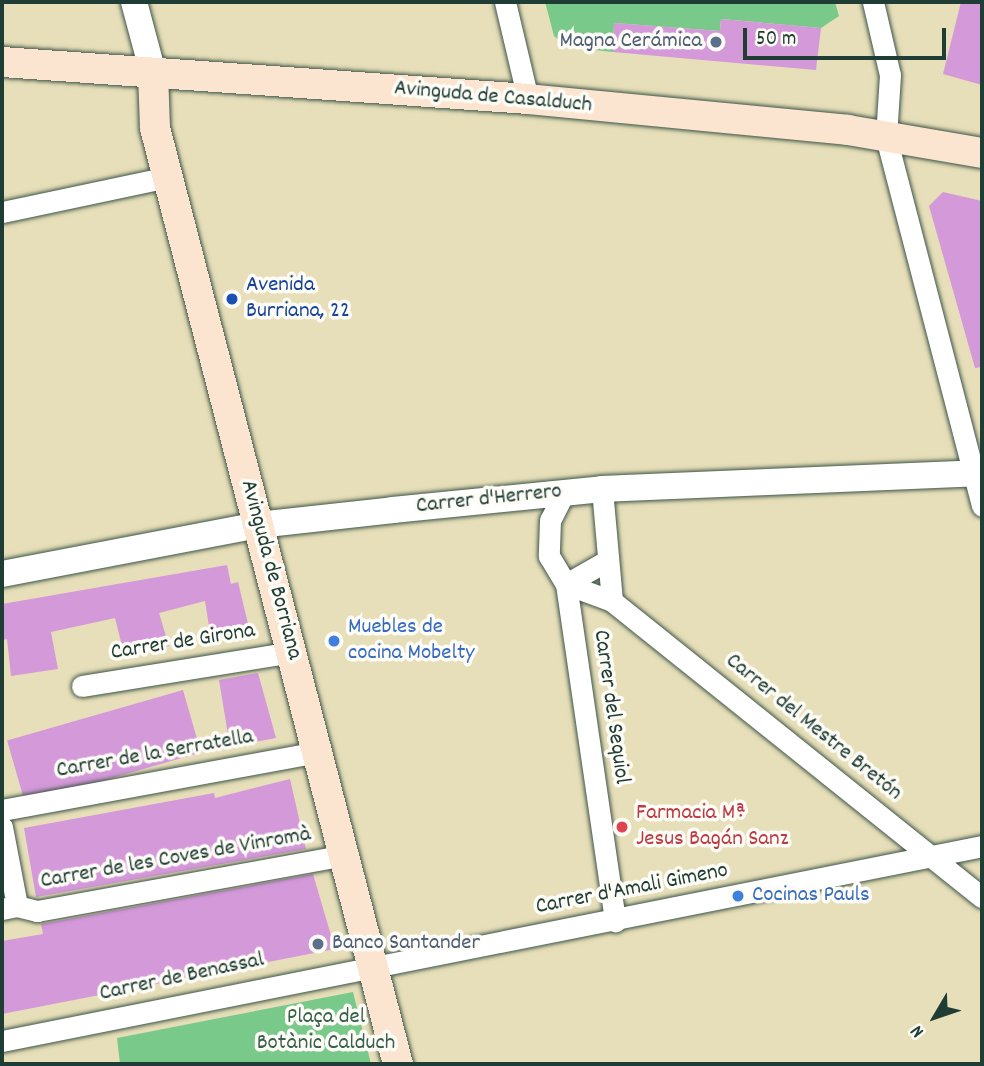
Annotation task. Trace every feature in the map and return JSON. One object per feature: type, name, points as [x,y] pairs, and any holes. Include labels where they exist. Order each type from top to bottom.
[{"type":"main road","name":"Avinguda de Casalduch","points":[[2,62],[528,99],[886,137],[982,153]]},
{"type":"main road","name":"Avinguda de Borriana","points":[[153,73],[155,128],[398,1064]]},
{"type":"street","points":[[134,2],[153,73]]},
{"type":"street","points":[[505,2],[528,99]]},
{"type":"street","points":[[873,2],[890,75],[886,137],[978,474],[982,506]]},
{"type":"street","points":[[2,212],[168,177]]},
{"type":"street","name":"Carrer d'Herrero","points":[[2,574],[258,525],[602,489],[978,474]]},
{"type":"street","points":[[602,489],[612,601]]},
{"type":"street","points":[[564,493],[550,520],[550,556],[566,584],[608,560]]},
{"type":"street","name":"Carrer del Mestre Bretón","points":[[566,584],[612,601],[982,897]]},
{"type":"street","name":"Carrer del Sequiol","points":[[566,584],[615,921]]},
{"type":"street","name":"Carrer de Girona","points":[[82,685],[292,652]]},
{"type":"street","name":"Carrer de la Serratella","points":[[2,810],[318,752]]},
{"type":"street","points":[[2,827],[9,908]]},
{"type":"street","name":"Carrer d'Amali Gimeno","points":[[373,966],[615,921],[982,846]]},
{"type":"street","name":"Carrer de les Coves de Vinromà","points":[[9,908],[37,911],[344,855]]},
{"type":"street","name":"Carrer de Benassal","points":[[2,1041],[373,966]]},
{"type":"green space","points":[[545,2],[835,2],[839,16],[821,28],[721,19],[720,31],[614,23],[613,52],[567,47],[554,36]]},
{"type":"green space","name":"Plaça del Botànic Calduch","points":[[353,992],[371,1064],[120,1064],[117,1038]]},
{"type":"building","points":[[961,2],[982,2],[982,85],[943,74]]},
{"type":"building","name":"Magna Cerámica","points":[[721,19],[821,28],[816,70],[613,52],[614,23],[720,31]]},
{"type":"building","points":[[943,192],[982,201],[982,367],[975,368],[929,206]]},
{"type":"building","points":[[227,565],[231,584],[238,582],[250,632],[211,639],[205,601],[159,613],[169,646],[124,654],[115,618],[51,632],[58,669],[11,676],[7,639],[2,640],[2,604]]},
{"type":"building","points":[[258,673],[276,738],[230,747],[219,680]]},
{"type":"building","points":[[183,690],[201,752],[25,803],[7,740]]},
{"type":"building","points":[[290,779],[306,849],[36,897],[24,828],[214,793],[215,798]]},
{"type":"building","points":[[313,874],[335,949],[2,1014],[2,941],[43,934],[41,924]]},
{"type":"place","name":"Magna Cerámica","points":[[716,42]]},
{"type":"place","name":"Avenida Burriana, 22","points":[[232,299]]},
{"type":"place","name":"Muebles de cocina Mobelty","points":[[334,641]]},
{"type":"place","name":"Farmacia Mª Jesus Bagán Sanz","points":[[622,827]]},
{"type":"place","name":"Cocinas Pauls","points":[[738,896]]},
{"type":"place","name":"Banco Santander","points":[[318,944]]}]
